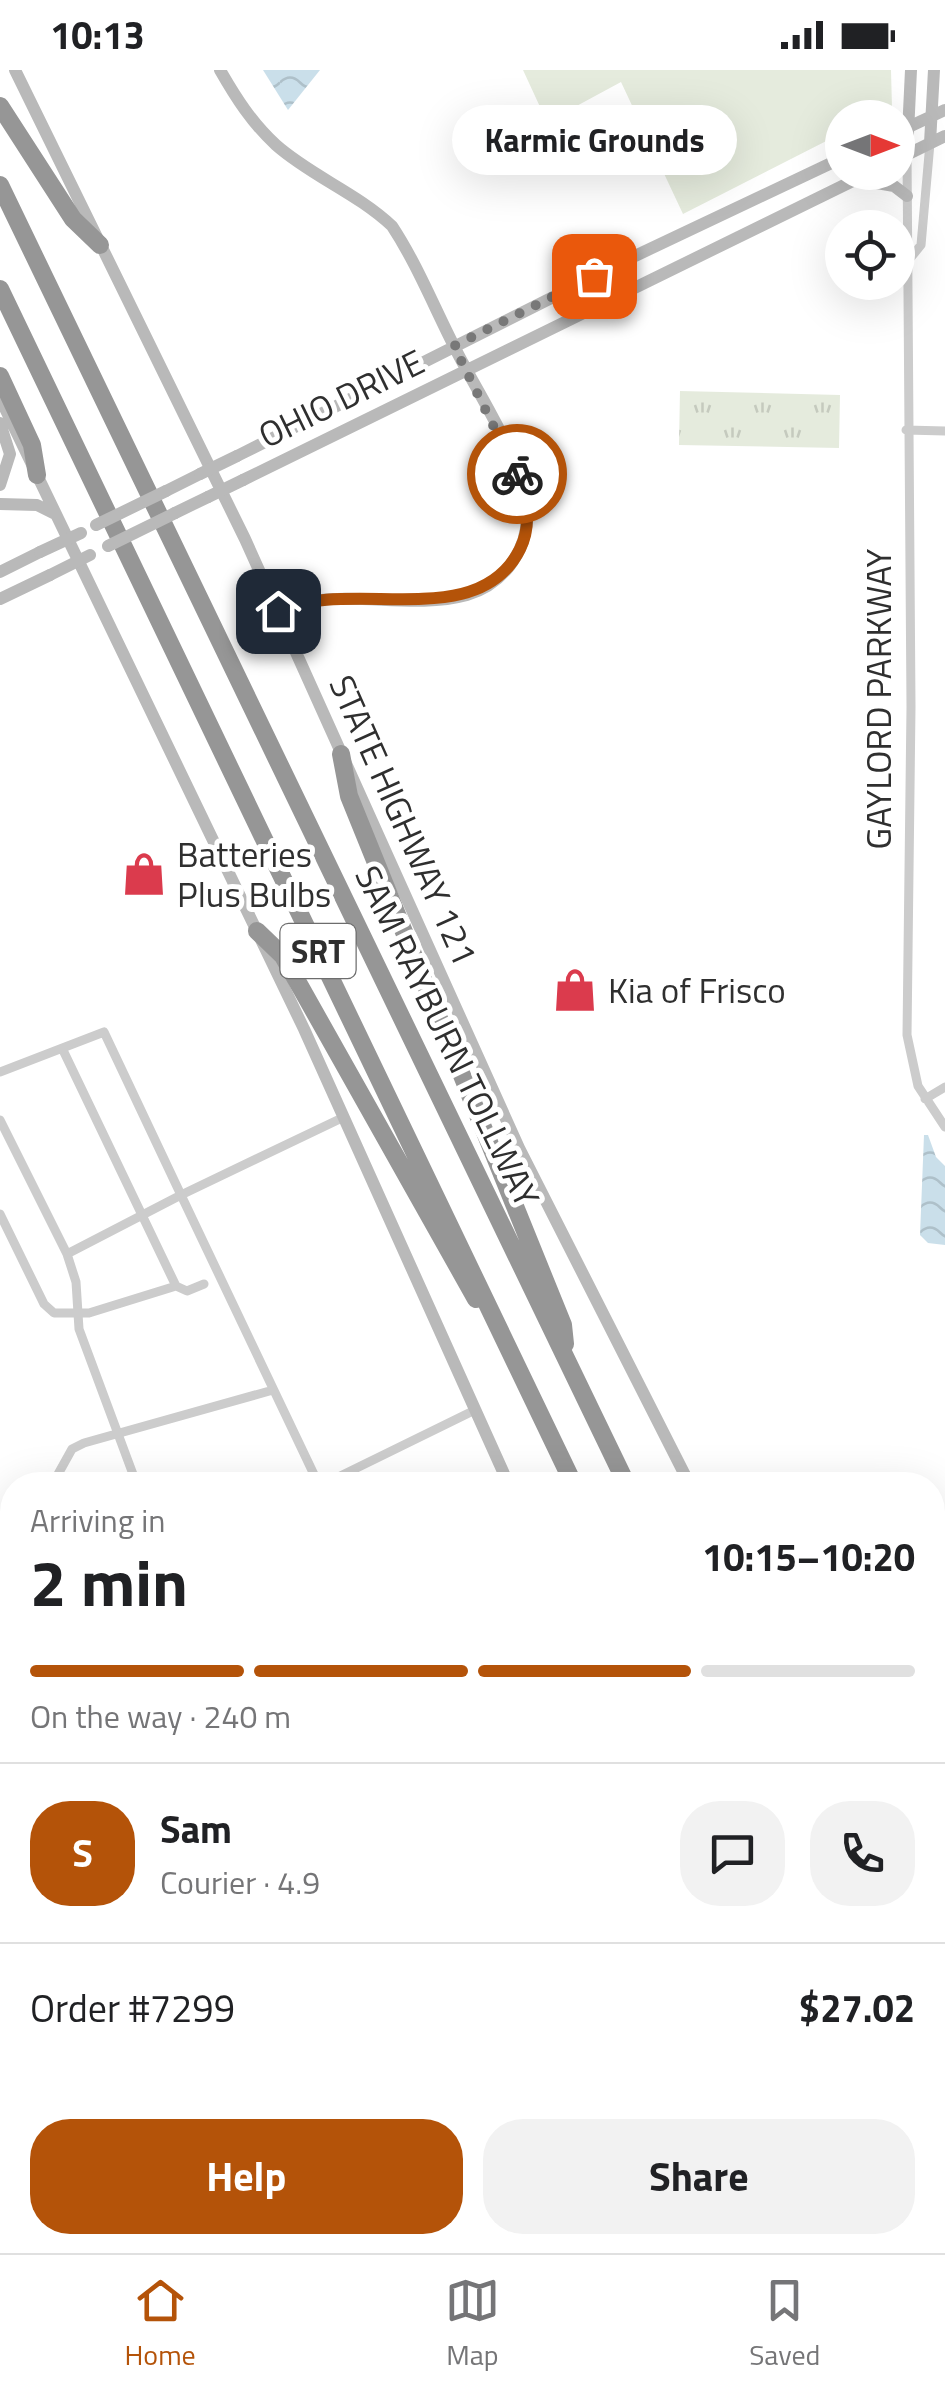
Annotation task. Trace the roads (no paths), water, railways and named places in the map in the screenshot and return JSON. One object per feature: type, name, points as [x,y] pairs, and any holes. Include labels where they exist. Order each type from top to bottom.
[{"type":"highway","points":[[0,106],[73,220],[100,244]]},
{"type":"highway","name":"SAM RAYBURN TOLLWAY","points":[[0,185],[621,1472]]},
{"type":"highway","name":"SRT","points":[[0,290],[568,1472]]},
{"type":"highway","points":[[0,376],[32,445],[37,475]]},
{"type":"highway","points":[[341,754],[349,796],[562,1325],[567,1364]]},
{"type":"highway","points":[[257,932],[283,956],[464,1282],[510,1349]]},
{"type":"main road","name":"STATE HIGHWAY 121","points":[[14,70],[278,611],[519,1148],[683,1472]]},
{"type":"main road","points":[[220,70],[244,112],[278,147],[362,200],[392,226],[523,488],[528,514],[523,542],[512,564],[493,583],[466,595],[326,597],[278,611]]},
{"type":"main road","name":"GAYLORD PARKWAY","points":[[907,100],[911,70]]},
{"type":"main road","name":"GAYLORD PARKWAY","points":[[930,143],[939,113],[940,72]]},
{"type":"main road","points":[[915,124],[939,113]]},
{"type":"main road","points":[[915,150],[945,136]]},
{"type":"main road","name":"OHIO DRIVE","points":[[0,572],[825,166]]},
{"type":"main road","name":"OHIO DRIVE","points":[[0,600],[836,190]]},
{"type":"main road","points":[[900,190],[908,196]]},
{"type":"main road","points":[[0,398],[344,1117],[503,1472]]},
{"type":"main road","points":[[0,423],[10,454],[0,485]]},
{"type":"main road","points":[[0,504],[37,505],[57,515]]},
{"type":"street","name":"GAYLORD PARKWAY","points":[[915,252],[921,245],[930,143]]},
{"type":"street","name":"GAYLORD PARKWAY","points":[[907,190],[908,210]]},
{"type":"street","name":"GAYLORD PARKWAY","points":[[908,300],[911,707],[906,1035],[925,1098],[945,1127]]},
{"type":"street","points":[[906,430],[945,431]]},
{"type":"street","points":[[0,1072],[104,1032],[314,1472]]},
{"type":"street","points":[[62,1048],[176,1286],[187,1291],[204,1284]]},
{"type":"street","points":[[925,1098],[945,1088]]},
{"type":"street","points":[[67,1254],[344,1117]]},
{"type":"street","points":[[0,1120],[67,1254],[76,1282],[77,1312],[89,1360],[133,1472]]},
{"type":"street","points":[[0,1214],[48,1311],[89,1313],[176,1286]]},
{"type":"street","points":[[59,1472],[72,1449],[273,1390]]},
{"type":"street","points":[[347,1472],[474,1410]]},
{"type":"water","points":[[263,70],[320,70],[288,110]]},
{"type":"water","points":[[924,1135],[928,1135],[936,1157],[945,1166],[945,1245],[928,1243],[920,1235]]},
{"type":"place","name":"Karmic Grounds","points":[[594,276]]},
{"type":"place","name":"Batteries Plus Bulbs","points":[[144,874]]},
{"type":"place","name":"Kia of Frisco","points":[[575,990]]}]
